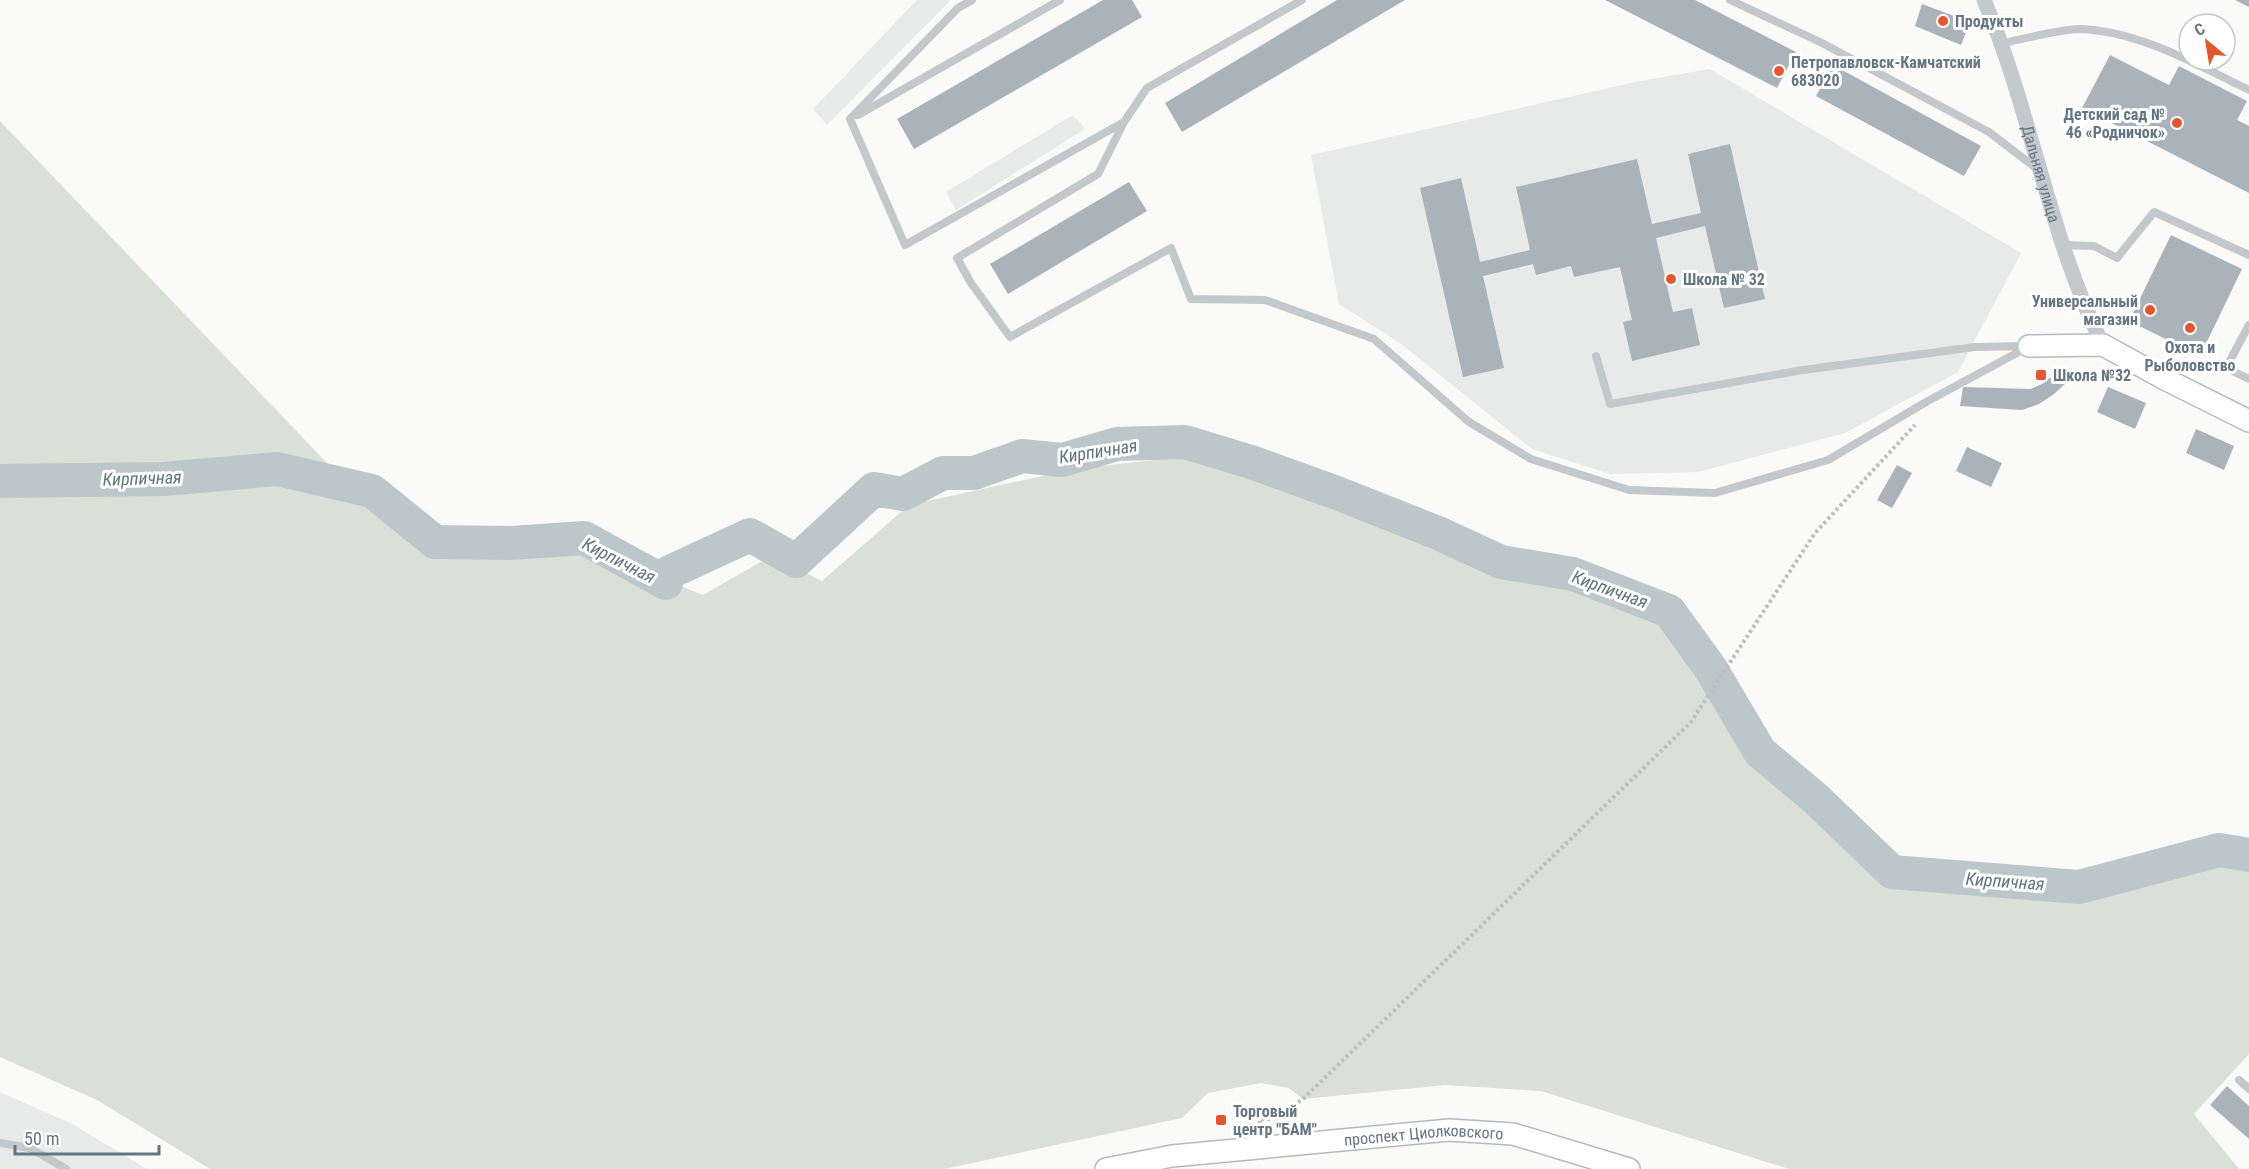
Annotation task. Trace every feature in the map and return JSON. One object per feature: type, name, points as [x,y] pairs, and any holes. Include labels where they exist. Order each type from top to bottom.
[{"type":"main road","points":[[2029,346],[2103,345],[2249,421]]},
{"type":"main road","name":"проспект Циолковского","points":[[1106,1169],[1172,1156],[1449,1130],[1513,1134],[1629,1169]]},
{"type":"street","name":"Дальняя улица","points":[[1984,0],[2002,43],[2061,244],[2084,308],[2103,345]]},
{"type":"lane","points":[[850,119],[958,8],[972,0]]},
{"type":"lane","points":[[850,119],[1060,0]]},
{"type":"lane","points":[[1302,0],[1148,88],[1124,122],[1098,174],[957,258],[971,283],[1010,337],[1171,248],[1191,299],[1265,300],[1374,339],[1469,422],[1530,459],[1629,490],[1715,493],[1828,460],[1926,402],[2029,346]]},
{"type":"lane","points":[[1731,0],[1820,42],[1989,132],[2040,170]]},
{"type":"lane","points":[[2002,43],[2079,29],[2125,36],[2183,58],[2249,90]]},
{"type":"lane","points":[[850,119],[905,245],[1124,122]]},
{"type":"lane","points":[[2061,244],[2094,246],[2118,258],[2154,212],[2249,255]]},
{"type":"lane","points":[[2249,325],[2226,368],[2249,379]]},
{"type":"lane","points":[[1596,357],[1610,404],[1803,370],[1975,347],[2029,346]]},
{"type":"lane","points":[[2239,1080],[2249,1089]]},
{"type":"lane","points":[[0,1143],[30,1148],[66,1169]]},
{"type":"path","points":[[1303,1099],[1691,722],[1815,533],[1923,416]]},
{"type":"shaded area","points":[[917,0],[951,0],[827,125],[813,109]]},
{"type":"shaded area","name":"Школа № 32","points":[[1710,69],[2021,253],[1958,372],[1845,433],[1698,472],[1610,474],[1532,449],[1400,343],[1339,304],[1311,155],[1640,81]]},
{"type":"shaded area","points":[[1073,115],[1085,129],[956,210],[946,192]]},
{"type":"shaded area","points":[[0,121],[347,484],[407,509],[448,553],[520,548],[587,549],[703,595],[771,556],[822,581],[909,505],[1074,469],[1180,457],[1271,478],[1655,622],[1723,676],[1776,772],[1908,885],[2113,892],[2233,857],[2249,857],[2249,1054],[2194,1114],[2239,1169],[1789,1169],[1541,1091],[1445,1085],[1303,1099],[1289,1088],[1261,1083],[1208,1093],[1182,1118],[944,1169],[210,1169],[97,1100],[0,1057]]},
{"type":"shaded area","points":[[0,1092],[72,1124],[147,1169],[0,1169]]},
{"type":"building","points":[[1103,0],[1132,0],[1142,17],[914,149],[897,119]]},
{"type":"building","points":[[1337,0],[1405,0],[1182,132],[1165,103]]},
{"type":"building","points":[[1605,0],[1695,0],[1796,52],[1777,88]]},
{"type":"building","points":[[2235,0],[2249,0],[2249,7]]},
{"type":"building","points":[[1922,4],[1970,22],[1961,45],[1915,26]]},
{"type":"building","name":"Детский сад № 46 «Родничок»","points":[[2110,55],[2169,85],[2177,70],[2177,72],[2191,72],[2247,101],[2237,120],[2249,126],[2249,193],[2082,108]]},
{"type":"building","points":[[1833,65],[1981,146],[1964,176],[1816,96]]},
{"type":"building","points":[[1730,144],[1765,299],[1724,308],[1705,226],[1656,238],[1673,312],[1692,308],[1700,345],[1632,361],[1623,322],[1632,320],[1620,267],[1574,277],[1571,266],[1536,275],[1533,264],[1483,276],[1504,368],[1463,377],[1420,188],[1461,178],[1480,262],[1530,250],[1516,187],[1637,159],[1652,224],[1701,213],[1688,154]]},
{"type":"building","points":[[1129,182],[1147,211],[1008,294],[990,264]]},
{"type":"building","points":[[2171,235],[2242,269],[2200,356],[2129,321]]},
{"type":"building","points":[[2057,371],[2067,382],[2039,404],[2022,410],[1960,406],[1963,387],[2031,389],[2044,383]]},
{"type":"building","points":[[2108,387],[2146,403],[2135,429],[2097,412]]},
{"type":"building","points":[[2196,429],[2234,446],[2224,470],[2186,453]]},
{"type":"building","points":[[1967,447],[2002,463],[1991,487],[1956,471]]},
{"type":"building","points":[[1897,465],[1912,473],[1892,508],[1877,500]]},
{"type":"building","points":[[2227,1086],[2249,1106],[2249,1139],[2210,1105]]},
{"type":"waterway","name":"Кирпичная","points":[[0,481],[164,479],[277,469],[372,491],[435,542],[511,543],[584,538],[666,583],[657,578],[750,535],[796,561],[874,489],[903,494],[943,473],[974,473],[1022,456],[1062,460],[1117,444],[1185,442],[1251,462],[1337,493],[1438,533],[1501,562],[1573,574],[1669,611],[1711,669],[1760,752],[1815,798],[1892,872],[2079,887],[2219,850],[2249,855]]},
{"type":"place","name":"Продукты","points":[[1943,21]]},
{"type":"place","name":"Петропавловск-Камчатский 683020","points":[[1779,71]]},
{"type":"place","name":"Детский сад № 46 «Родничок»","points":[[2177,123]]},
{"type":"place","name":"Школа № 32","points":[[1671,279]]},
{"type":"place","name":"Универсальный магазин","points":[[2150,310]]},
{"type":"place","name":"Охота и Рыболовство","points":[[2190,328]]},
{"type":"place","name":"Школа №32","points":[[2041,375]]},
{"type":"place","name":"Торговый центр \"БАМ\"","points":[[1221,1120]]}]
